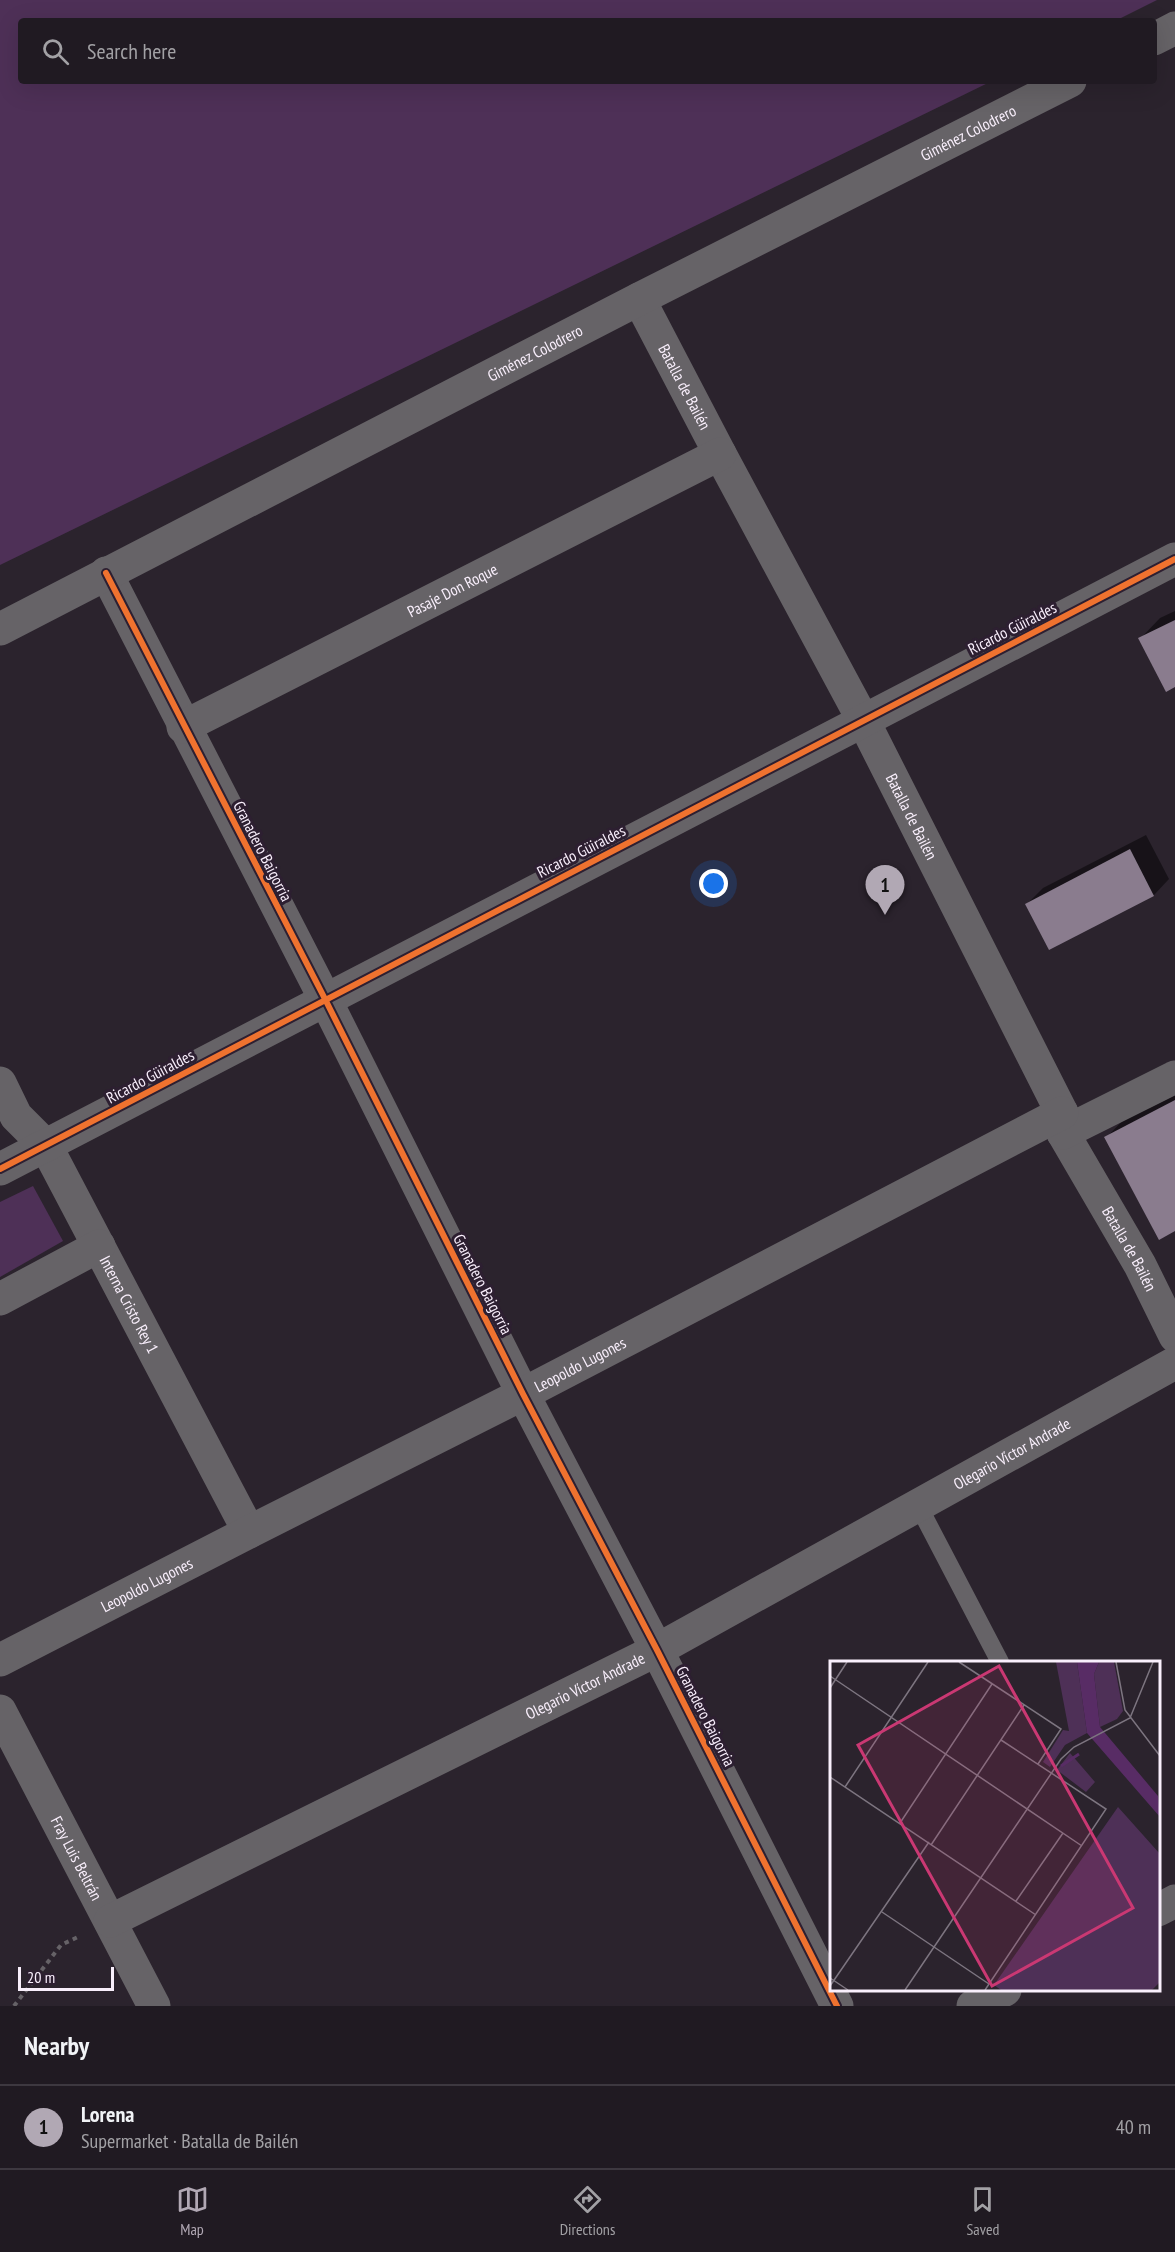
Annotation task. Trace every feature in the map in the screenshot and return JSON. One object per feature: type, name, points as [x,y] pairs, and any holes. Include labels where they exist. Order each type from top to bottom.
[{"type":"street","points":[[1157,37],[1175,28]]},
{"type":"street","name":"Giménez Colodrero","points":[[0,629],[639,299],[1064,84]]},
{"type":"street","name":"Batalla de Bailén","points":[[639,299],[863,720],[1062,1123],[1140,1265],[1175,1336]]},
{"type":"street","name":"Pasaje Don Roque","points":[[183,726],[720,454]]},
{"type":"street","name":"Ricardo Güiraldes","points":[[0,1169],[1175,559]]},
{"type":"street","name":"Granadero Baigorria","points":[[106,573],[837,2006]]},
{"type":"street","name":"Leopoldo Lugones","points":[[0,1660],[249,1532],[1062,1123],[1175,1077]]},
{"type":"street","name":"Interna Cristo Rey 1","points":[[0,1083],[16,1116],[46,1146],[249,1532]]},
{"type":"street","points":[[0,1299],[99,1246]]},
{"type":"street","name":"Olegario Víctor Andrade","points":[[110,1921],[657,1650],[1175,1363]]},
{"type":"street","name":"Fray Luis Beltrán","points":[[0,1711],[154,2006]]},
{"type":"street","points":[[1160,1909],[1175,1901]]},
{"type":"street","points":[[973,2006],[1001,1991]]},
{"type":"lane","points":[[918,1505],[999,1661]]},
{"type":"path","points":[[14,2006],[61,1945],[110,1921]]},
{"type":"shaded area","points":[[0,0],[1157,0],[1121,18],[18,18],[18,84],[986,84],[0,565]]},
{"type":"shaded area","points":[[33,1186],[63,1241],[0,1277],[0,1202]]},
{"type":"building","points":[[1175,620],[1175,687],[1166,692],[1138,638]]},
{"type":"building","points":[[1130,849],[1154,896],[1049,950],[1025,904]]},
{"type":"building","points":[[1175,1100],[1175,1231],[1159,1240],[1104,1137]]},
{"type":"cycle path","points":[[0,1169],[1175,559]]},
{"type":"cycle path","points":[[106,573],[837,2006]]},
{"type":"place","name":"Lorena","points":[[885,915]]}]
